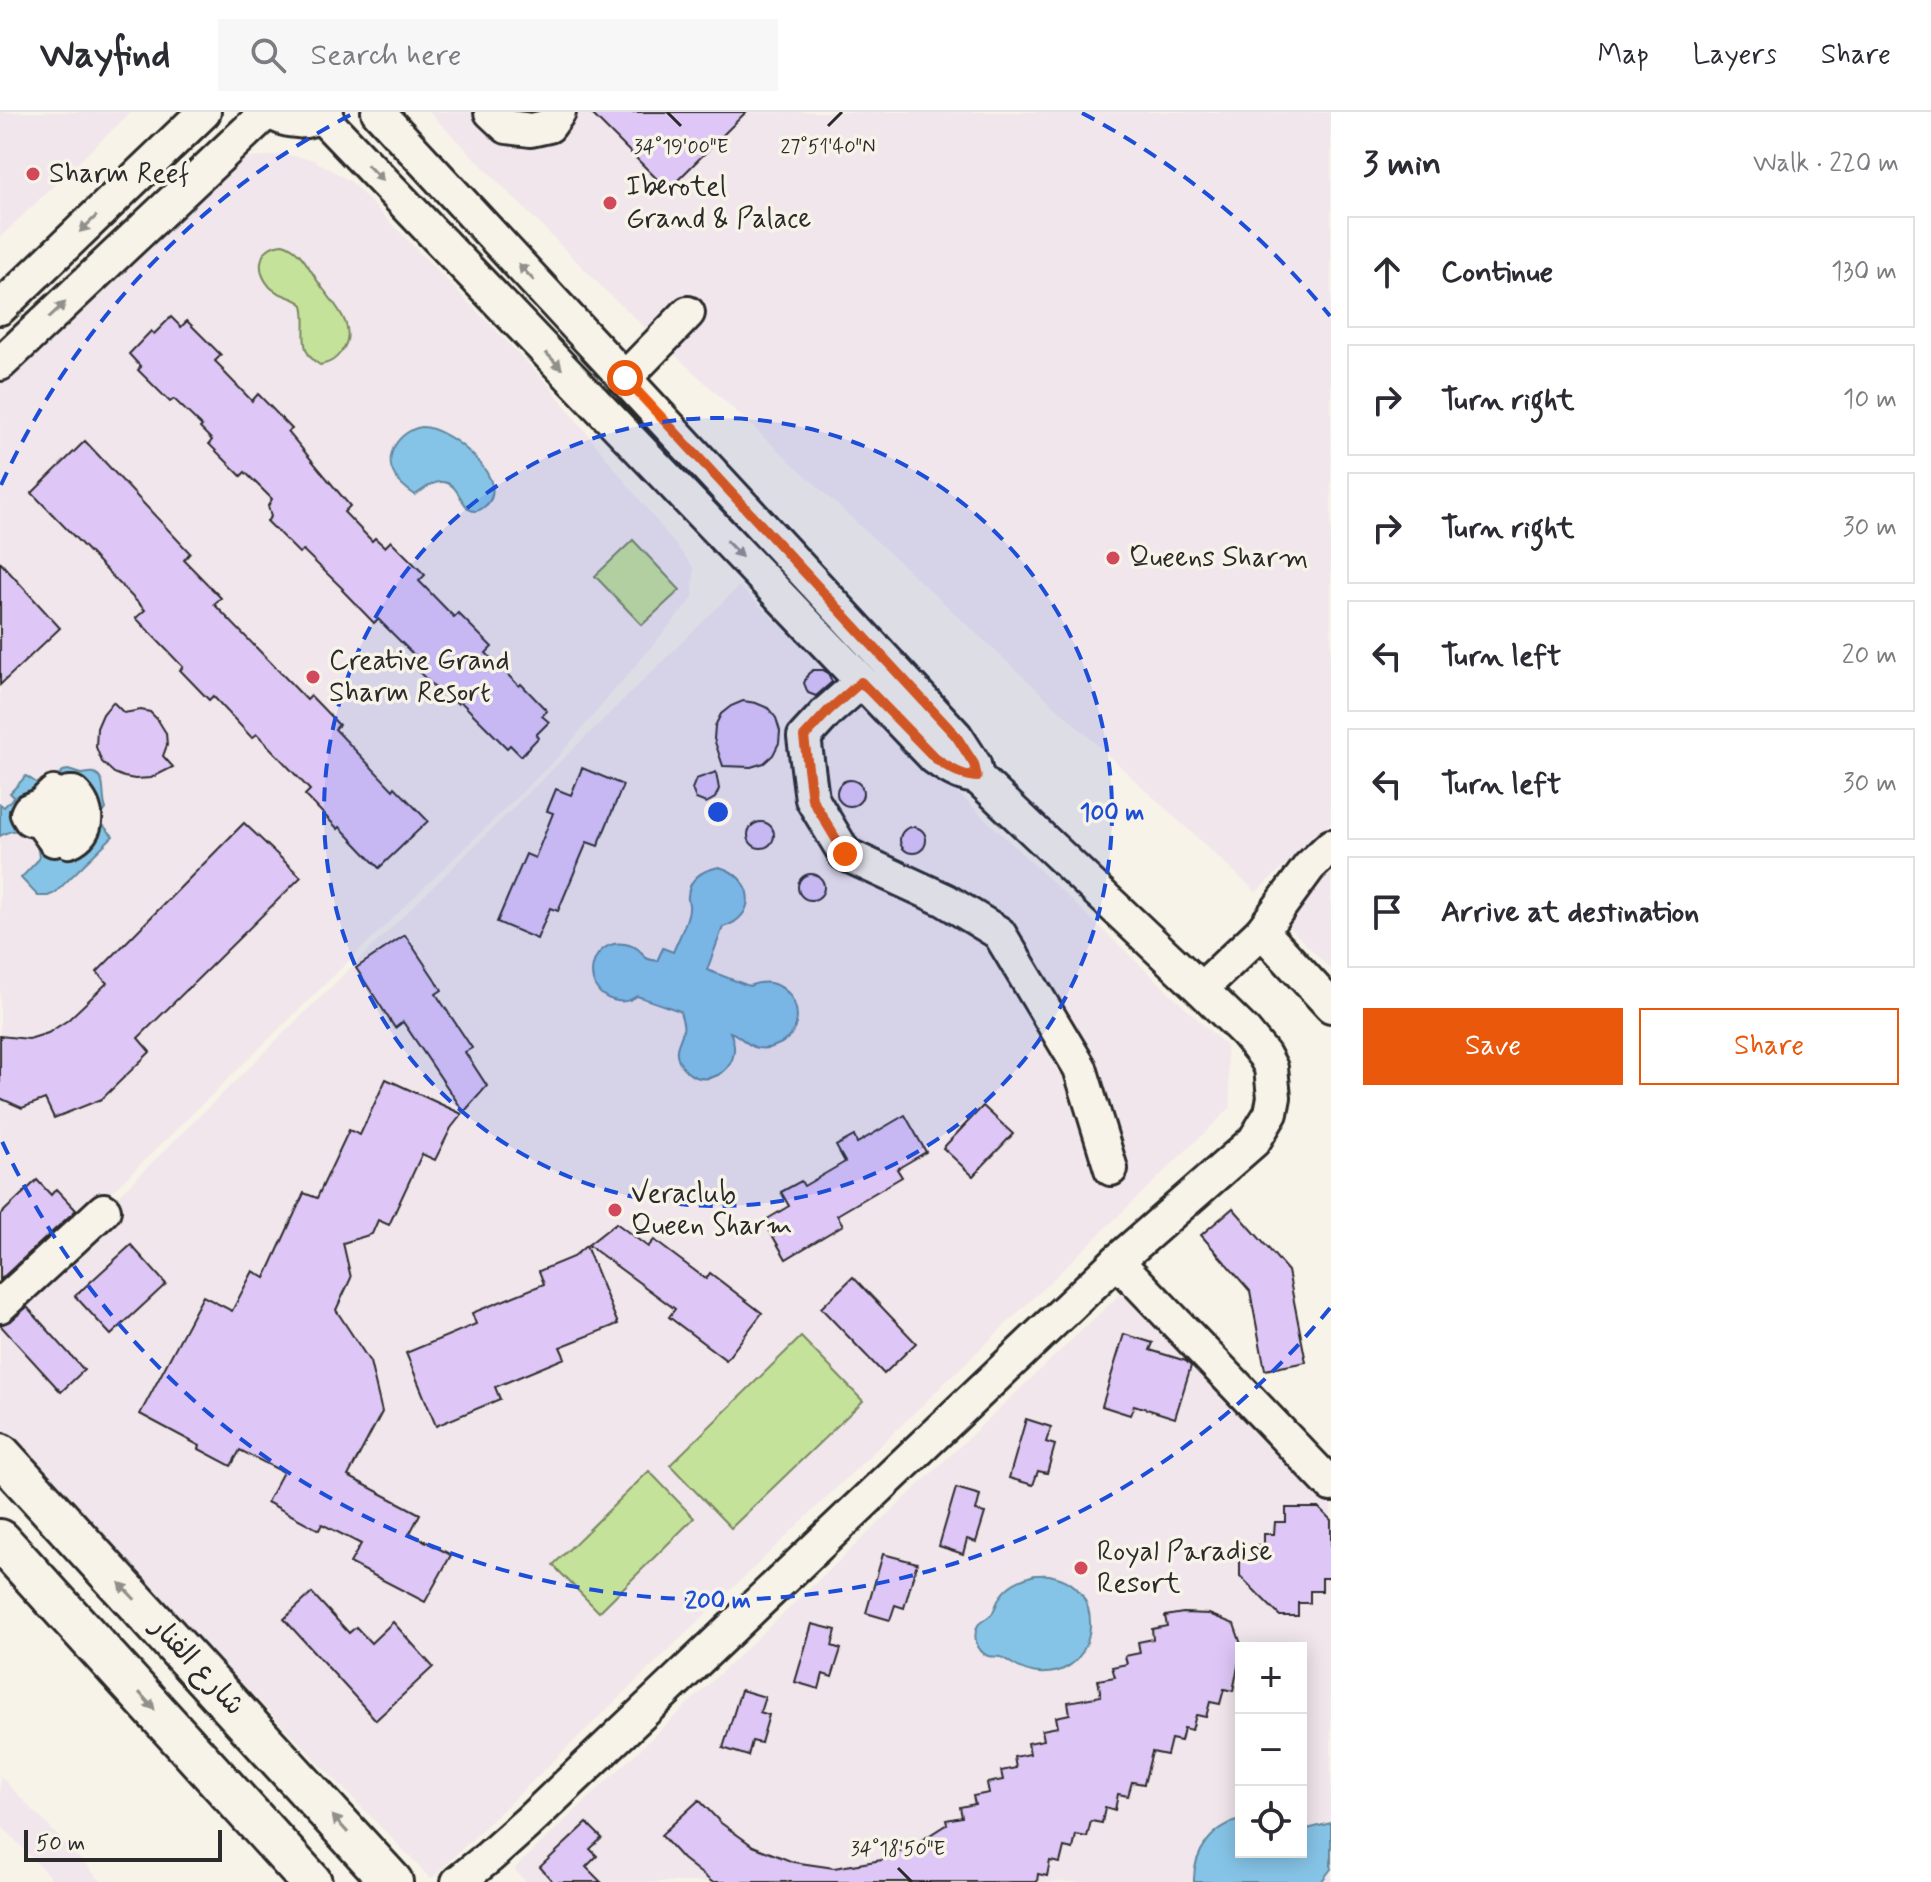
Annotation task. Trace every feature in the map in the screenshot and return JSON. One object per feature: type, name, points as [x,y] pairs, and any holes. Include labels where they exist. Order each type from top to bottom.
[{"type":"main road","name":"شارع الفنار","points":[[0,1454],[392,1882]]},
{"type":"main road","points":[[0,1540],[311,1882]]},
{"type":"street","points":[[0,308],[204,112]]},
{"type":"street","points":[[0,364],[269,112],[288,121],[299,122],[310,121],[324,114],[935,758],[958,773],[977,777]]},
{"type":"street","points":[[378,112],[956,736],[974,764],[977,777],[1245,1032],[1271,1068],[1274,1097],[1271,1113],[1254,1141],[1117,1261],[527,1823],[458,1882]]},
{"type":"street","points":[[491,112],[507,127],[531,130],[549,126],[559,112]]},
{"type":"street","points":[[625,378],[688,313]]},
{"type":"street","points":[[861,682],[804,737],[812,799],[845,854],[945,900],[999,933],[1080,1068],[1111,1169]]},
{"type":"street","points":[[1201,989],[1262,931],[1309,867],[1331,846]]},
{"type":"street","points":[[1262,931],[1331,1006]]},
{"type":"street","points":[[0,1306],[104,1210]]},
{"type":"street","points":[[1117,1261],[1331,1485]]},
{"type":"shaded area","name":"Sharm Reef","points":[[0,112],[131,112],[0,237]]},
{"type":"shaded area","name":"Queens Sharm","points":[[429,112],[1331,112],[1331,823],[1256,892],[608,293]]},
{"type":"shaded area","name":"Creative Grand Sharm Resort","points":[[283,154],[314,160],[351,182],[547,383],[694,568],[693,598],[558,757],[0,1301],[0,386],[236,160]]},
{"type":"shaded area","name":"Veraclub Queen Sharm","points":[[739,586],[1226,1046],[1231,1107],[431,1879],[0,1433],[0,1312]]},
{"type":"shaded area","points":[[1331,862],[1331,970],[1290,928],[1295,895]]},
{"type":"shaded area","name":"Royal Paradise Resort","points":[[1136,1279],[1331,1487],[1331,1882],[526,1882],[514,1869]]},
{"type":"shaded area","points":[[0,1776],[102,1882],[55,1882],[0,1824]]},
{"type":"green space","points":[[283,244],[296,251],[305,261],[343,317],[348,335],[346,343],[337,357],[327,363],[320,365],[312,359],[305,346],[303,305],[270,287],[262,273],[264,254],[268,249]]},
{"type":"green space","points":[[633,540],[680,590],[642,625],[595,576]]},
{"type":"green space","points":[[801,1337],[863,1401],[731,1528],[670,1465]]},
{"type":"green space","points":[[649,1471],[694,1518],[599,1612],[553,1565]]},
{"type":"water","points":[[422,427],[448,436],[476,458],[492,484],[492,497],[484,507],[471,510],[450,484],[435,483],[415,495],[397,479],[391,460],[395,445],[407,433]]},
{"type":"water","points":[[68,770],[81,774],[94,773],[101,779],[106,809],[98,820],[113,836],[55,893],[38,896],[21,878],[39,859],[36,843],[22,831],[0,836],[0,804],[4,807],[14,797],[10,793],[26,776],[40,785]]},
{"type":"water","points":[[719,867],[731,872],[745,887],[747,906],[735,922],[723,927],[707,970],[749,986],[764,983],[778,985],[788,993],[797,1015],[795,1028],[788,1038],[775,1046],[753,1047],[730,1032],[734,1046],[732,1058],[727,1068],[708,1078],[687,1072],[679,1061],[677,1049],[683,1028],[680,1011],[637,996],[629,1000],[613,1000],[602,995],[592,977],[596,957],[613,944],[632,946],[646,958],[657,961],[663,948],[673,952],[688,914],[691,884],[702,873]]},
{"type":"water","points":[[1035,1575],[1051,1575],[1070,1583],[1082,1596],[1089,1611],[1090,1628],[1086,1645],[1077,1659],[1063,1669],[1045,1673],[1027,1671],[1001,1657],[988,1656],[981,1651],[976,1639],[978,1625],[992,1614],[1003,1592]]},
{"type":"water","points":[[1235,1822],[1235,1858],[1307,1858],[1307,1829],[1331,1823],[1331,1869],[1321,1882],[1194,1882],[1197,1861],[1206,1842]]},
{"type":"building","points":[[590,112],[746,112],[668,190]]},
{"type":"building","points":[[171,317],[181,327],[187,321],[221,355],[215,361],[252,401],[258,394],[292,429],[288,432],[350,506],[344,512],[372,541],[375,538],[385,547],[391,541],[425,575],[419,581],[454,617],[458,613],[492,647],[486,653],[547,711],[542,716],[549,722],[521,756],[510,745],[507,748],[460,701],[458,704],[445,691],[441,694],[409,662],[415,656],[378,619],[374,623],[303,550],[299,553],[267,521],[271,517],[268,506],[272,499],[245,472],[241,476],[209,444],[212,440],[200,428],[202,426],[174,399],[170,402],[138,370],[141,367],[129,354],[151,331],[154,334]]},
{"type":"building","points":[[85,441],[190,553],[184,560],[221,598],[214,604],[307,700],[311,696],[339,725],[335,729],[393,790],[395,787],[428,821],[379,868],[305,795],[310,790],[257,734],[252,738],[213,696],[209,700],[180,670],[183,667],[136,618],[145,610],[32,493]]},
{"type":"building","points":[[0,562],[60,628],[0,685]]},
{"type":"building","points":[[813,670],[828,673],[832,682],[816,696],[808,693],[804,683]]},
{"type":"building","points":[[743,701],[768,708],[776,718],[780,731],[779,743],[764,763],[751,767],[723,766],[714,739],[715,726],[721,714]]},
{"type":"building","points":[[113,702],[124,713],[141,710],[150,712],[158,720],[166,733],[167,745],[163,756],[173,767],[151,778],[135,779],[114,773],[102,762],[96,747],[97,728]]},
{"type":"building","points":[[582,768],[623,785],[598,846],[587,842],[558,911],[550,908],[537,939],[497,922],[526,854],[535,858],[553,813],[547,811],[556,789],[571,795]]},
{"type":"building","points":[[716,772],[719,789],[715,798],[706,803],[696,799],[692,789],[696,779]]},
{"type":"building","points":[[850,780],[859,784],[863,793],[859,802],[850,806],[841,802],[837,793],[841,784]]},
{"type":"building","points":[[761,822],[770,826],[774,835],[770,844],[761,848],[752,844],[748,835],[752,826]]},
{"type":"building","points":[[244,823],[301,877],[138,1038],[150,1052],[102,1099],[54,1118],[45,1099],[22,1108],[0,1098],[0,1036],[29,1039],[48,1033],[68,1020],[107,983],[97,972]]},
{"type":"building","points":[[913,827],[922,831],[926,840],[922,849],[913,853],[904,849],[900,840],[904,831]]},
{"type":"building","points":[[811,874],[821,877],[824,887],[821,897],[811,900],[801,897],[798,887],[801,877]]},
{"type":"building","points":[[405,935],[442,990],[436,994],[472,1048],[465,1052],[487,1086],[464,1112],[403,1022],[395,1028],[356,968]]},
{"type":"building","points":[[386,1079],[462,1114],[435,1160],[422,1154],[389,1225],[378,1220],[372,1234],[343,1243],[351,1278],[336,1310],[370,1362],[382,1412],[348,1476],[420,1514],[410,1533],[451,1555],[425,1602],[350,1563],[361,1544],[322,1524],[319,1530],[267,1502],[283,1472],[240,1450],[231,1466],[140,1414],[203,1296],[232,1311],[253,1271],[265,1278],[304,1193],[317,1198],[349,1130],[360,1135]]},
{"type":"building","points":[[983,1106],[1013,1134],[973,1176],[943,1148]]},
{"type":"building","points":[[905,1115],[926,1152],[897,1169],[902,1177],[837,1215],[843,1225],[786,1259],[764,1221],[789,1206],[781,1192],[801,1181],[804,1186],[845,1162],[836,1146],[854,1136],[857,1143]]},
{"type":"building","points":[[37,1180],[51,1195],[56,1189],[76,1210],[0,1280],[0,1215]]},
{"type":"building","points":[[1233,1208],[1288,1271],[1306,1362],[1265,1370],[1250,1291],[1201,1235]]},
{"type":"building","points":[[616,1223],[648,1247],[654,1240],[706,1279],[710,1273],[762,1313],[726,1360],[669,1317],[675,1309],[588,1245]]},
{"type":"building","points":[[131,1245],[166,1284],[111,1335],[75,1296]]},
{"type":"building","points":[[586,1246],[618,1324],[560,1347],[565,1358],[495,1387],[500,1399],[436,1426],[406,1353],[476,1324],[472,1313],[544,1284],[539,1271],[573,1257]]},
{"type":"building","points":[[853,1277],[916,1343],[884,1374],[821,1308]]},
{"type":"building","points":[[27,1307],[84,1370],[61,1392],[0,1325],[12,1320]]},
{"type":"building","points":[[1124,1334],[1153,1343],[1150,1350],[1186,1361],[1191,1366],[1175,1418],[1134,1405],[1130,1415],[1102,1406]]},
{"type":"building","points":[[1026,1419],[1051,1427],[1046,1442],[1055,1445],[1047,1473],[1038,1471],[1033,1485],[1009,1478]]},
{"type":"building","points":[[956,1488],[980,1495],[976,1511],[985,1513],[976,1542],[967,1539],[963,1554],[939,1546]]},
{"type":"building","points":[[1286,1508],[1319,1508],[1331,1520],[1331,1578],[1322,1578],[1322,1591],[1310,1591],[1310,1603],[1298,1603],[1298,1616],[1280,1616],[1240,1576],[1240,1558],[1251,1558],[1251,1545],[1264,1545],[1264,1534],[1274,1534],[1275,1522],[1286,1522]]},
{"type":"building","points":[[883,1554],[917,1563],[904,1608],[895,1605],[890,1620],[866,1613]]},
{"type":"building","points":[[312,1593],[349,1633],[356,1627],[371,1643],[393,1622],[433,1667],[376,1720],[284,1619]]},
{"type":"building","points":[[1209,1614],[1234,1624],[1240,1642],[1235,1642],[1233,1691],[1224,1689],[1220,1704],[1210,1702],[1206,1717],[1196,1715],[1192,1730],[1184,1728],[1181,1741],[1171,1739],[1167,1755],[1152,1752],[1144,1784],[1132,1782],[1128,1796],[1118,1794],[1115,1810],[1105,1807],[1102,1823],[1091,1821],[1087,1837],[1076,1835],[1073,1849],[1064,1847],[1060,1863],[1050,1861],[1047,1876],[1038,1874],[1037,1882],[712,1882],[683,1859],[661,1835],[699,1800],[721,1823],[753,1846],[793,1862],[834,1868],[882,1860],[914,1845],[947,1824],[946,1820],[962,1817],[960,1807],[975,1804],[973,1796],[989,1793],[987,1783],[1003,1780],[1001,1771],[1016,1768],[1014,1757],[1030,1754],[1028,1743],[1044,1740],[1042,1730],[1058,1727],[1056,1717],[1070,1714],[1068,1702],[1101,1696],[1098,1680],[1115,1677],[1112,1667],[1127,1664],[1125,1656],[1140,1653],[1138,1642],[1153,1639],[1152,1629],[1167,1626],[1165,1616]]},
{"type":"building","points":[[812,1624],[836,1630],[832,1646],[841,1649],[832,1677],[823,1674],[819,1689],[795,1682]]},
{"type":"building","points":[[741,1690],[765,1697],[760,1712],[769,1715],[761,1743],[752,1741],[748,1756],[723,1748]]},
{"type":"building","points":[[587,1823],[602,1838],[590,1849],[597,1856],[586,1867],[601,1882],[553,1882],[540,1867]]},
{"type":"place","name":"Sharm Reef","points":[[33,174]]},
{"type":"place","name":"Iberotel Grand & Palace","points":[[610,203]]},
{"type":"place","name":"Queens Sharm","points":[[1113,558]]},
{"type":"place","name":"Creative Grand Sharm Resort","points":[[313,677]]},
{"type":"place","name":"Veraclub Queen Sharm","points":[[615,1210]]},
{"type":"place","name":"Royal Paradise Resort","points":[[1081,1568]]},
{"type":"route","points":[[625,378],[956,736],[974,764],[977,777],[968,777],[944,765],[861,682],[804,737],[812,799],[845,854]]}]
